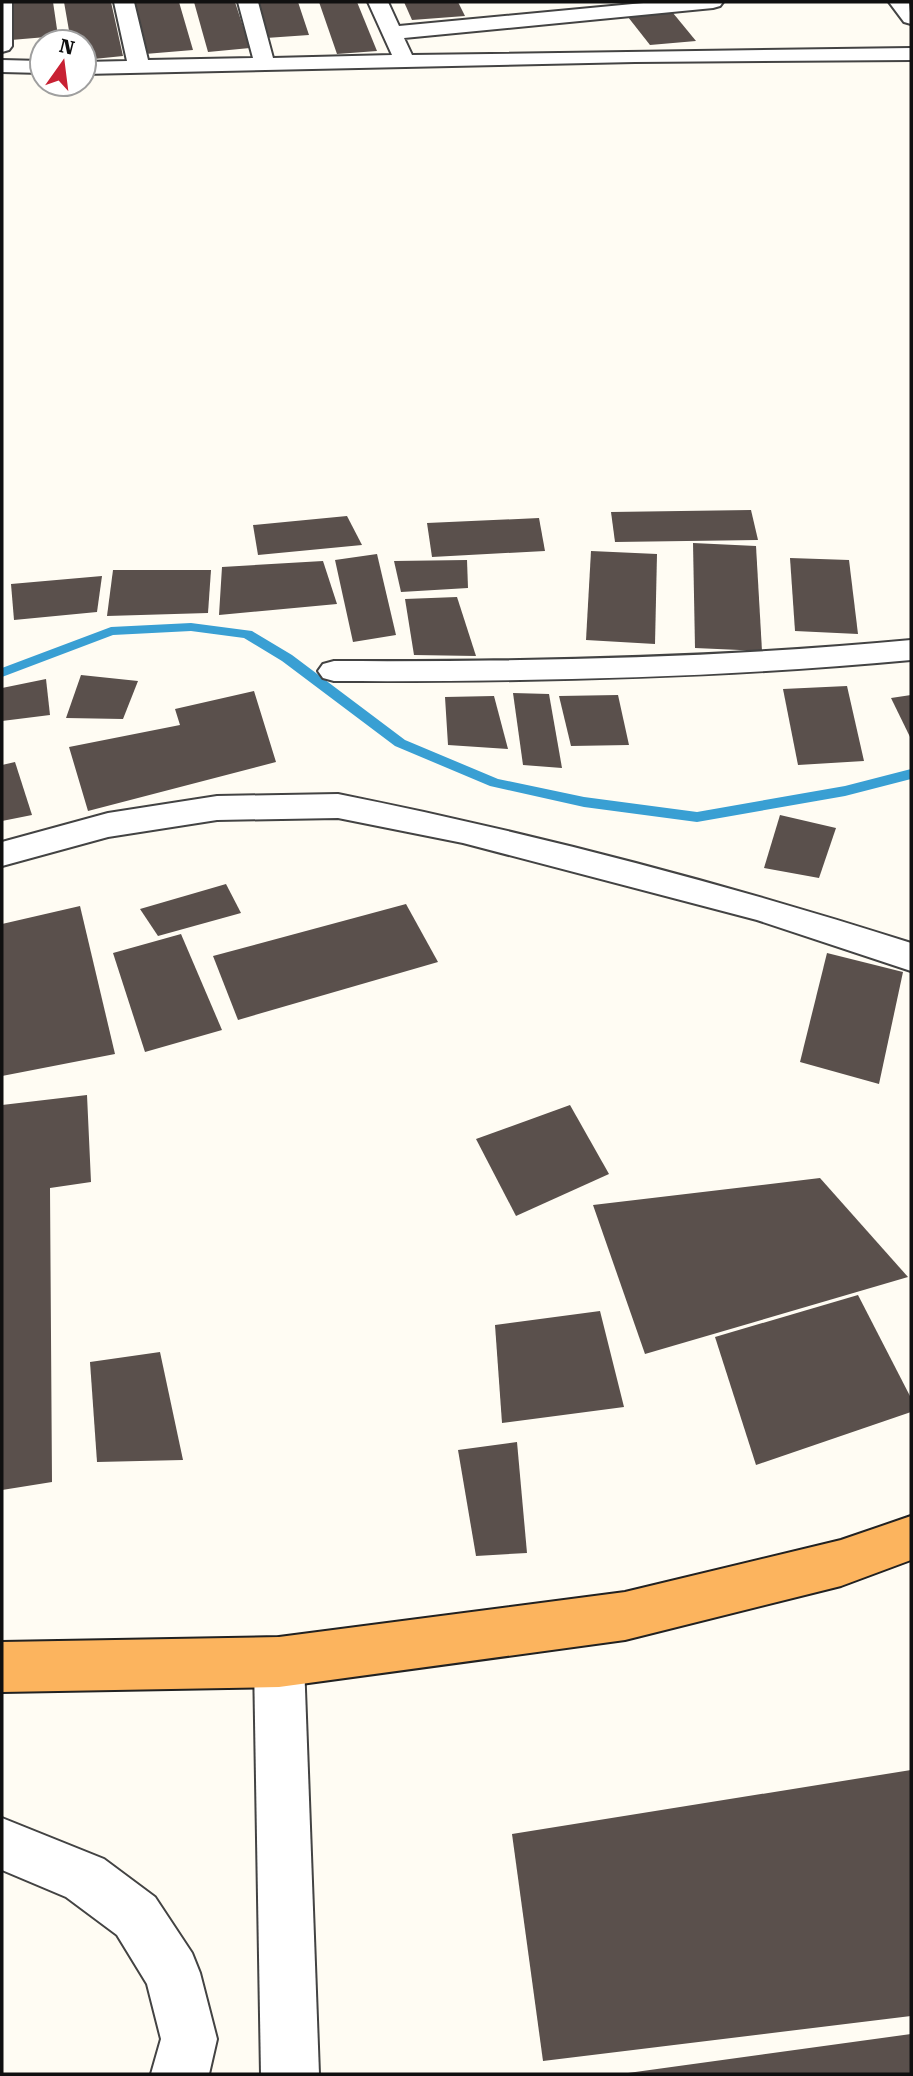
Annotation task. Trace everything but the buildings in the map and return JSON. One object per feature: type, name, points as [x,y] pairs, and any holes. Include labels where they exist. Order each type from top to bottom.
[{"type":"highway","points":[[2,1667],[279,1662],[625,1616],[841,1563],[911,1538]]},
{"type":"street","points":[[2,2],[2,46]]},
{"type":"street","points":[[124,2],[139,68]]},
{"type":"street","points":[[248,2],[265,66]]},
{"type":"street","points":[[378,2],[405,62]]},
{"type":"street","points":[[464,2],[476,25],[485,60]]},
{"type":"street","points":[[392,33],[713,2]]},
{"type":"street","points":[[899,2],[911,18]]},
{"type":"street","points":[[98,68],[911,54]]},
{"type":"street","points":[[2,66],[28,67]]},
{"type":"street","points":[[334,671],[518,673],[709,666],[911,650]]},
{"type":"street","points":[[2,854],[108,825],[217,808],[338,806],[463,831],[763,909],[911,957]]},
{"type":"street","points":[[279,1662],[290,2074]]},
{"type":"street","points":[[2,1844],[85,1878],[136,1916],[173,1973],[189,2039],[180,2074]]},
{"type":"waterway","points":[[2,673],[111,631],[191,627],[247,634],[287,658],[400,743],[495,783],[584,802],[697,817],[845,791],[911,774]]}]
